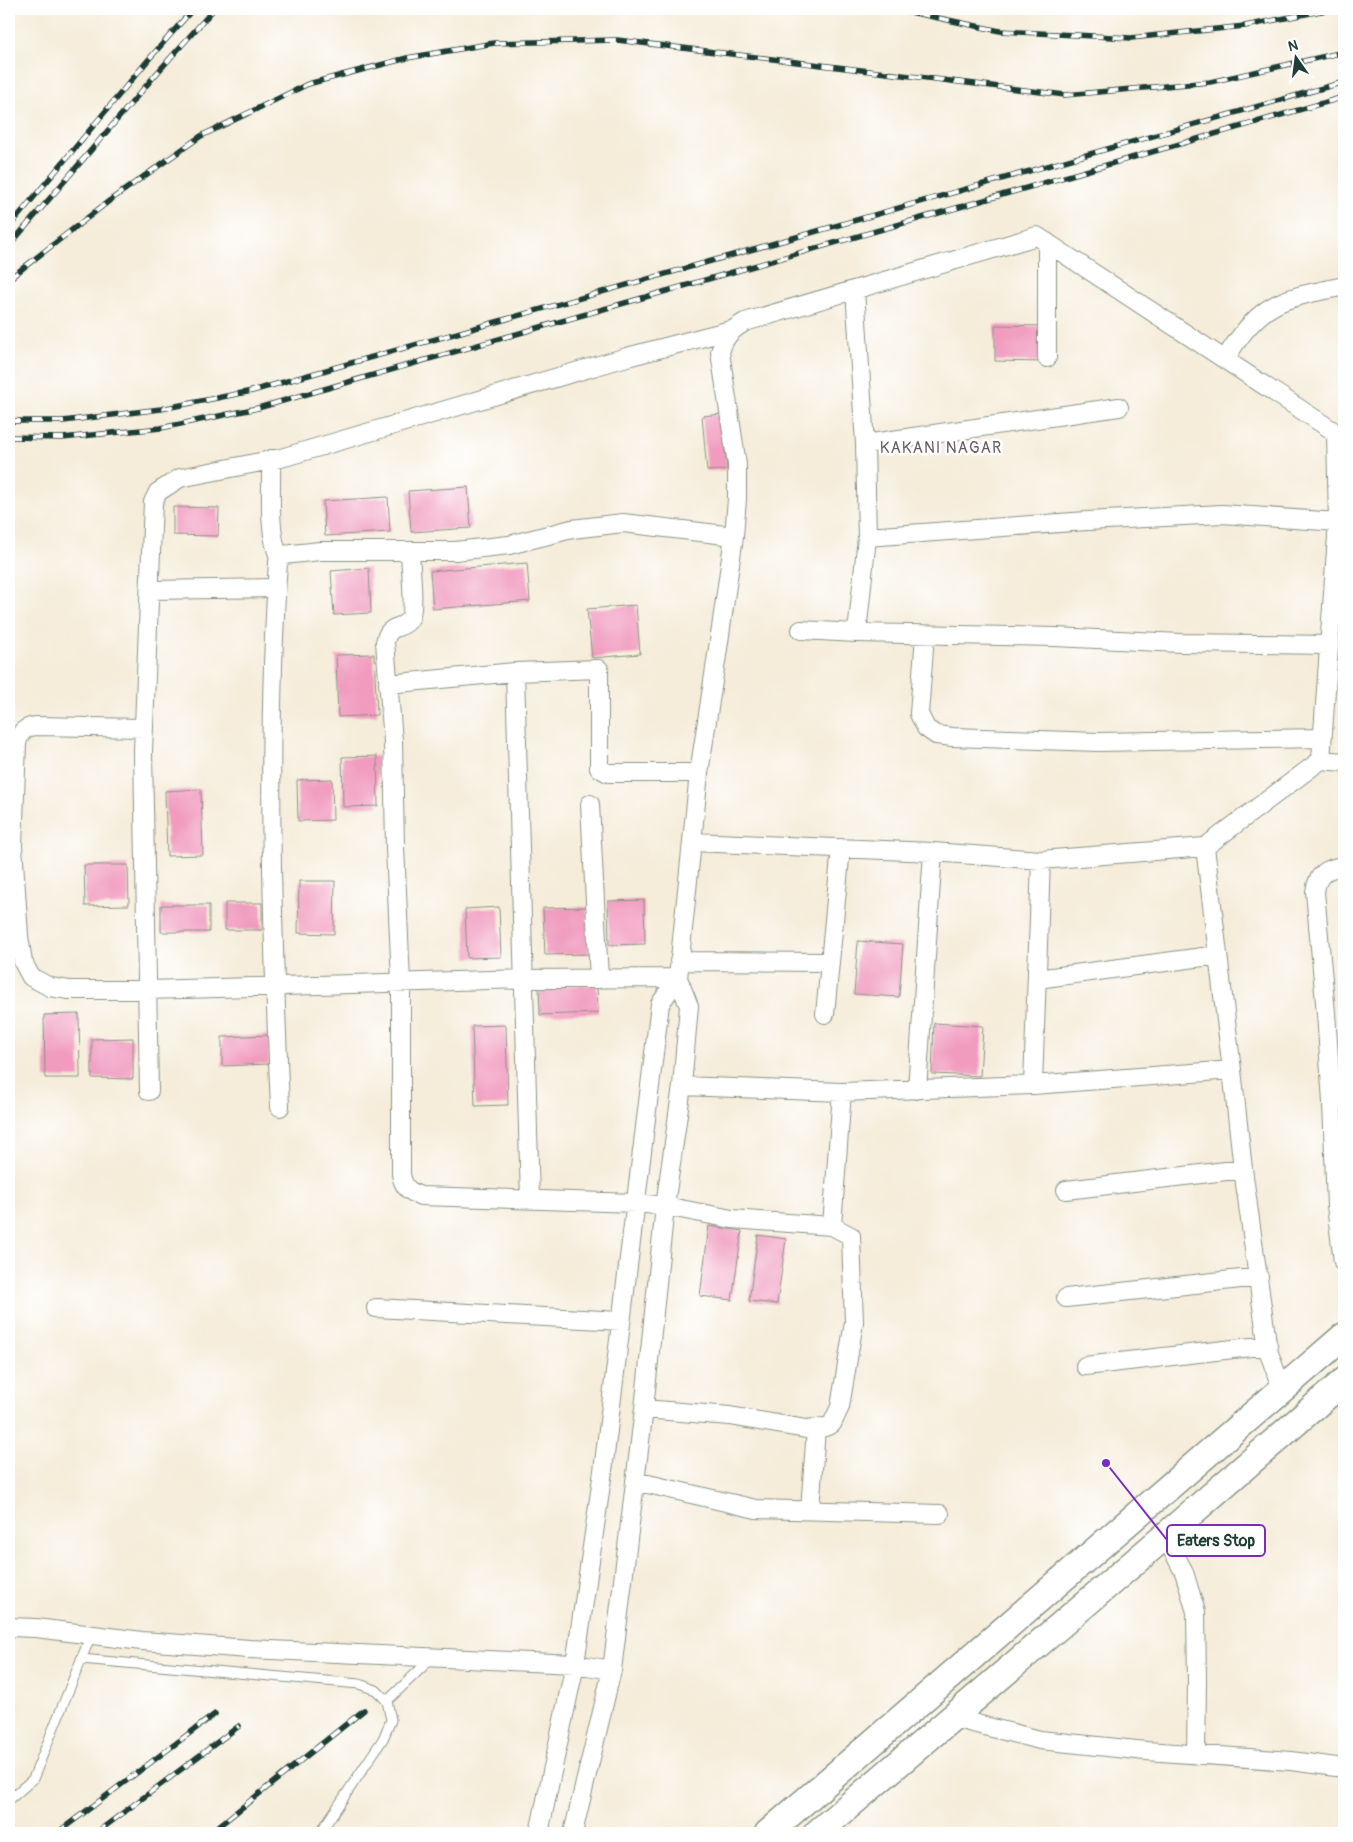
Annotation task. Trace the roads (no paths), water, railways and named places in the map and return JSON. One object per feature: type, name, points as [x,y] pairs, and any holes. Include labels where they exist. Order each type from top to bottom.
[{"type":"main road","points":[[768,1833],[1344,1336]]},
{"type":"main road","points":[[817,1833],[1344,1381]]},
{"type":"street","points":[[149,1091],[144,728],[152,502],[158,492],[180,478],[271,459],[628,356],[731,330],[745,322],[1037,236],[1340,435],[1338,522],[1321,760]]},
{"type":"street","points":[[1046,242],[1047,358]]},
{"type":"street","points":[[1225,360],[1237,340],[1262,314],[1277,304],[1344,286]]},
{"type":"street","points":[[855,290],[865,444],[867,537],[857,633]]},
{"type":"street","points":[[573,1833],[612,1670],[644,1410],[665,1206],[682,1086],[689,1006],[679,970],[699,773],[734,536],[737,499],[737,464],[720,352],[723,340],[731,330]]},
{"type":"street","points":[[865,444],[1119,407]]},
{"type":"street","points":[[271,459],[272,531],[275,549],[280,559]]},
{"type":"street","points":[[867,537],[1222,514],[1338,522]]},
{"type":"street","points":[[280,1107],[275,986],[271,750],[276,588],[278,562],[280,559],[283,556],[320,551],[455,551],[509,545],[572,529],[623,523],[734,536]]},
{"type":"street","points":[[410,551],[411,617],[408,622],[393,628],[387,634],[385,642],[393,741],[395,847],[401,982],[401,1174],[405,1186],[410,1192],[421,1196],[636,1203],[665,1206],[732,1219],[832,1226],[851,1236],[854,1322],[840,1408],[832,1424],[825,1428],[806,1429],[730,1416],[644,1410]]},
{"type":"street","points":[[150,590],[276,588]]},
{"type":"street","points":[[801,630],[925,635],[1054,637],[1181,643],[1330,645]]},
{"type":"street","points":[[925,635],[919,714],[926,728],[936,735],[1098,742],[1322,738]]},
{"type":"street","points":[[388,684],[515,672],[599,669],[599,768],[608,773],[699,773]]},
{"type":"street","points":[[515,672],[530,1200]]},
{"type":"street","points":[[144,728],[28,726],[18,737],[11,846],[19,936],[23,962],[31,977],[50,987],[69,990],[147,990],[524,979],[599,979],[679,970],[830,962]]},
{"type":"street","points":[[692,842],[933,852],[1041,860],[1205,847],[1321,760],[1344,762]]},
{"type":"street","points":[[590,804],[599,979]]},
{"type":"street","points":[[1205,847],[1243,1170],[1268,1345],[1282,1390]]},
{"type":"street","points":[[825,1014],[841,848]]},
{"type":"street","points":[[917,1090],[933,852]]},
{"type":"street","points":[[1033,1085],[1041,860]]},
{"type":"street","points":[[1343,1262],[1336,1206],[1326,1013],[1314,892],[1316,881],[1324,874],[1335,867],[1344,866]]},
{"type":"street","points":[[1037,979],[1218,955]]},
{"type":"street","points":[[539,1833],[575,1664],[603,1471],[660,1004],[679,970]]},
{"type":"street","points":[[682,1086],[842,1092],[917,1090],[1033,1085],[1232,1070]]},
{"type":"street","points":[[832,1226],[842,1092]]},
{"type":"street","points":[[1066,1190],[1243,1170]]},
{"type":"street","points":[[1066,1298],[1259,1277]]},
{"type":"street","points":[[376,1308],[621,1321]]},
{"type":"street","points":[[1085,1366],[1268,1345]]},
{"type":"street","points":[[810,1510],[816,1429]]},
{"type":"street","points":[[635,1481],[756,1509],[940,1514]]},
{"type":"street","points":[[1165,1536],[1184,1572],[1196,1612],[1196,1754]]},
{"type":"street","points":[[9,1627],[36,1628],[142,1641],[249,1649],[575,1664],[612,1670]]},
{"type":"street","points":[[953,1718],[1040,1740],[1146,1751],[1291,1760],[1344,1768]]},
{"type":"lane","points":[[9,1800],[33,1778],[90,1635]]},
{"type":"lane","points":[[387,1701],[432,1658]]},
{"type":"lane","points":[[81,1659],[359,1684],[376,1690],[387,1701],[391,1720],[383,1739],[323,1832]]},
{"type":"railway","points":[[9,227],[193,9]]},
{"type":"railway","points":[[9,246],[214,9]]},
{"type":"railway","points":[[896,9],[1000,31],[1131,38],[1245,26],[1331,9]]},
{"type":"railway","points":[[9,279],[109,201],[201,136],[308,84],[407,58],[494,43],[617,40],[1065,95],[1210,82],[1344,52]]},
{"type":"railway","points":[[9,421],[63,421],[161,409],[252,391],[1344,82]]},
{"type":"railway","points":[[9,437],[62,438],[161,428],[258,408],[1344,97]]},
{"type":"railway","points":[[210,1833],[364,1710]]},
{"type":"railway","points":[[57,1833],[215,1714]]},
{"type":"railway","points":[[96,1833],[239,1726]]},
{"type":"place","name":"Eaters Stop","points":[[1106,1463]]},
{"type":"district","name":"KAKANI NAGAR","points":[[941,448]]}]
